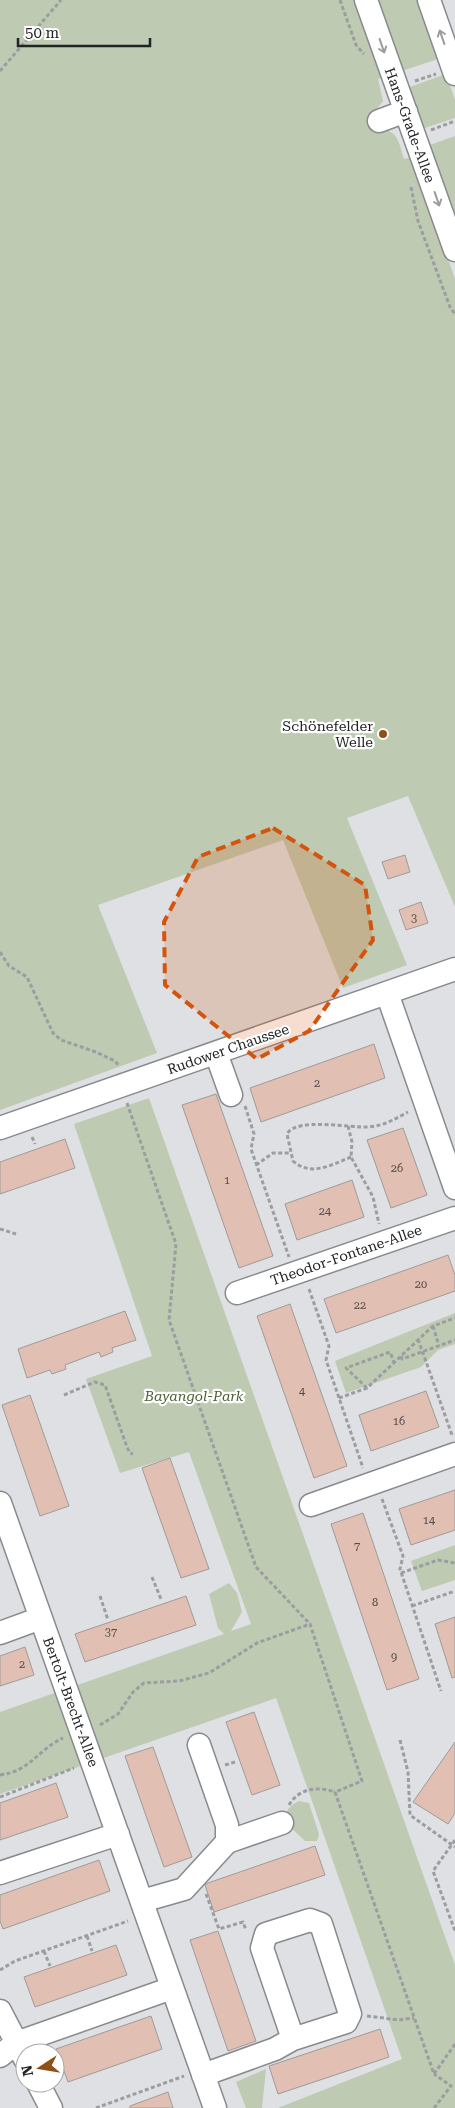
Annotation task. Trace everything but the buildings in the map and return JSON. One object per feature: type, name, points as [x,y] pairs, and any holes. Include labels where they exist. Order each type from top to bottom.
[{"type":"street","name":"Hans-Grade-Allee","points":[[366,0],[455,250]]},
{"type":"street","points":[[429,0],[454,71]]},
{"type":"street","points":[[379,121],[406,112]]},
{"type":"street","name":"Rudower Chaussee","points":[[0,1128],[128,1093],[216,1053],[455,969]]},
{"type":"street","points":[[387,993],[455,1188]]},
{"type":"street","points":[[216,1053],[237,1097]]},
{"type":"street","name":"Theodor-Fontane-Allee","points":[[237,1293],[455,1218]]},
{"type":"street","points":[[311,1505],[455,1454]]},
{"type":"street","name":"Bertolt-Brecht-Allee","points":[[0,1502],[118,1834],[137,1910],[172,1988],[195,2075],[215,2108]]},
{"type":"street","points":[[0,1633],[41,1618]]},
{"type":"street","points":[[199,1744],[227,1825],[227,1842]]},
{"type":"street","points":[[137,1910],[177,1892],[194,1878],[227,1842],[282,1823]]},
{"type":"street","points":[[0,1873],[118,1834]]},
{"type":"street","points":[[195,2075],[275,2049],[293,2039],[346,2022],[350,2014],[321,1924],[310,1920],[266,1934],[262,1941],[262,1948],[293,2039]]},
{"type":"street","points":[[0,2011],[14,2053],[172,1988]]},
{"type":"street","points":[[43,2093],[51,2108]]},
{"type":"path","points":[[0,71],[61,0]]},
{"type":"path","points":[[397,88],[454,71]]},
{"type":"path","points":[[0,952],[9,966],[27,977],[53,1033],[61,1040],[115,1061],[128,1093],[176,1244],[169,1320],[175,1338],[256,1567],[310,1624],[362,1781],[334,1792],[320,1787],[305,1792],[292,1801],[282,1818],[282,1823]]},
{"type":"path","points":[[237,1097],[254,1134],[251,1149],[256,1165],[329,1346],[326,1360],[339,1398],[403,1556],[401,1573],[442,1691]]},
{"type":"path","points":[[351,1157],[313,1170],[299,1166],[293,1160],[290,1153],[287,1134],[294,1127],[302,1125],[380,1125],[413,1110]]},
{"type":"path","points":[[348,1126],[352,1142],[351,1157],[374,1197],[384,1241]]},
{"type":"path","points":[[32,1137],[35,1144]]},
{"type":"path","points":[[256,1165],[273,1153],[290,1153]]},
{"type":"path","points":[[0,1228],[16,1234]]},
{"type":"path","points":[[339,1398],[367,1388],[433,1326],[455,1318]]},
{"type":"path","points":[[433,1326],[439,1346]]},
{"type":"path","points":[[418,1339],[455,1443]]},
{"type":"path","points":[[401,1355],[402,1359],[455,1340]]},
{"type":"path","points":[[367,1388],[346,1368],[390,1352],[394,1362]]},
{"type":"path","points":[[64,1394],[95,1382],[105,1385],[127,1447],[130,1453],[133,1454]]},
{"type":"path","points":[[401,1573],[438,1560],[455,1564]]},
{"type":"path","points":[[152,1577],[161,1600]]},
{"type":"path","points":[[412,1606],[455,1591]]},
{"type":"path","points":[[100,1596],[108,1620]]},
{"type":"path","points":[[0,1775],[21,1771],[48,1746],[105,1723],[118,1714],[133,1692],[144,1683],[179,1681],[208,1673],[257,1643],[310,1624]]},
{"type":"path","points":[[400,1740],[408,1772],[410,1815],[453,1846]]},
{"type":"path","points":[[0,1797],[28,1790],[79,1767]]},
{"type":"path","points":[[334,1792],[434,2074],[451,2086],[434,2108]]},
{"type":"path","points":[[455,1840],[453,1846],[433,1871],[455,1931]]},
{"type":"path","points":[[194,1878],[205,1891],[219,1929],[243,1922],[247,1933],[262,1941]]},
{"type":"path","points":[[0,1970],[15,1961],[87,1936],[137,1910]]},
{"type":"path","points":[[87,1936],[92,1951]]},
{"type":"path","points":[[44,1951],[50,1966]]},
{"type":"path","points":[[350,2014],[399,2020],[414,2018]]},
{"type":"path","points":[[434,2074],[455,2044]]},
{"type":"path","points":[[96,2108],[195,2075]]},
{"type":"highlighted area","points":[[273,828],[365,885],[373,940],[309,1031],[257,1059],[165,985],[164,922],[198,857]]},
{"type":"green space","points":[[0,0],[357,0],[384,77],[378,79],[383,101],[376,110],[381,129],[395,135],[404,159],[412,157],[455,279],[455,907],[408,796],[347,818],[407,965],[343,988],[283,840],[98,905],[157,1053],[0,1110]]},
{"type":"green space","points":[[377,0],[420,0],[441,58],[402,71]]},
{"type":"green space","points":[[446,74],[455,100],[455,118],[422,129],[407,88]]},
{"type":"green space","points":[[455,136],[455,218],[427,146]]},
{"type":"green space","name":"Bayangol-Park","points":[[149,1098],[455,1965],[455,2108],[278,2108],[402,2059],[276,1698],[0,1794],[0,1712],[224,1634],[218,1628],[209,1594],[229,1583],[237,1593],[242,1612],[231,1631],[251,1624],[189,1452],[120,1473],[86,1379],[152,1356],[74,1124]]},
{"type":"green space","points":[[455,1313],[455,1344],[438,1350],[421,1367],[346,1393],[335,1361]]},
{"type":"green space","points":[[455,1545],[455,1580],[422,1591],[411,1561]]},
{"type":"green space","points":[[299,1801],[309,1803],[319,1834],[317,1841],[305,1841],[286,1823],[288,1810]]},
{"type":"green space","points":[[266,2069],[262,2108],[246,2108],[236,2082]]},
{"type":"place","name":"Schönefelder Welle","points":[[383,734]]}]
